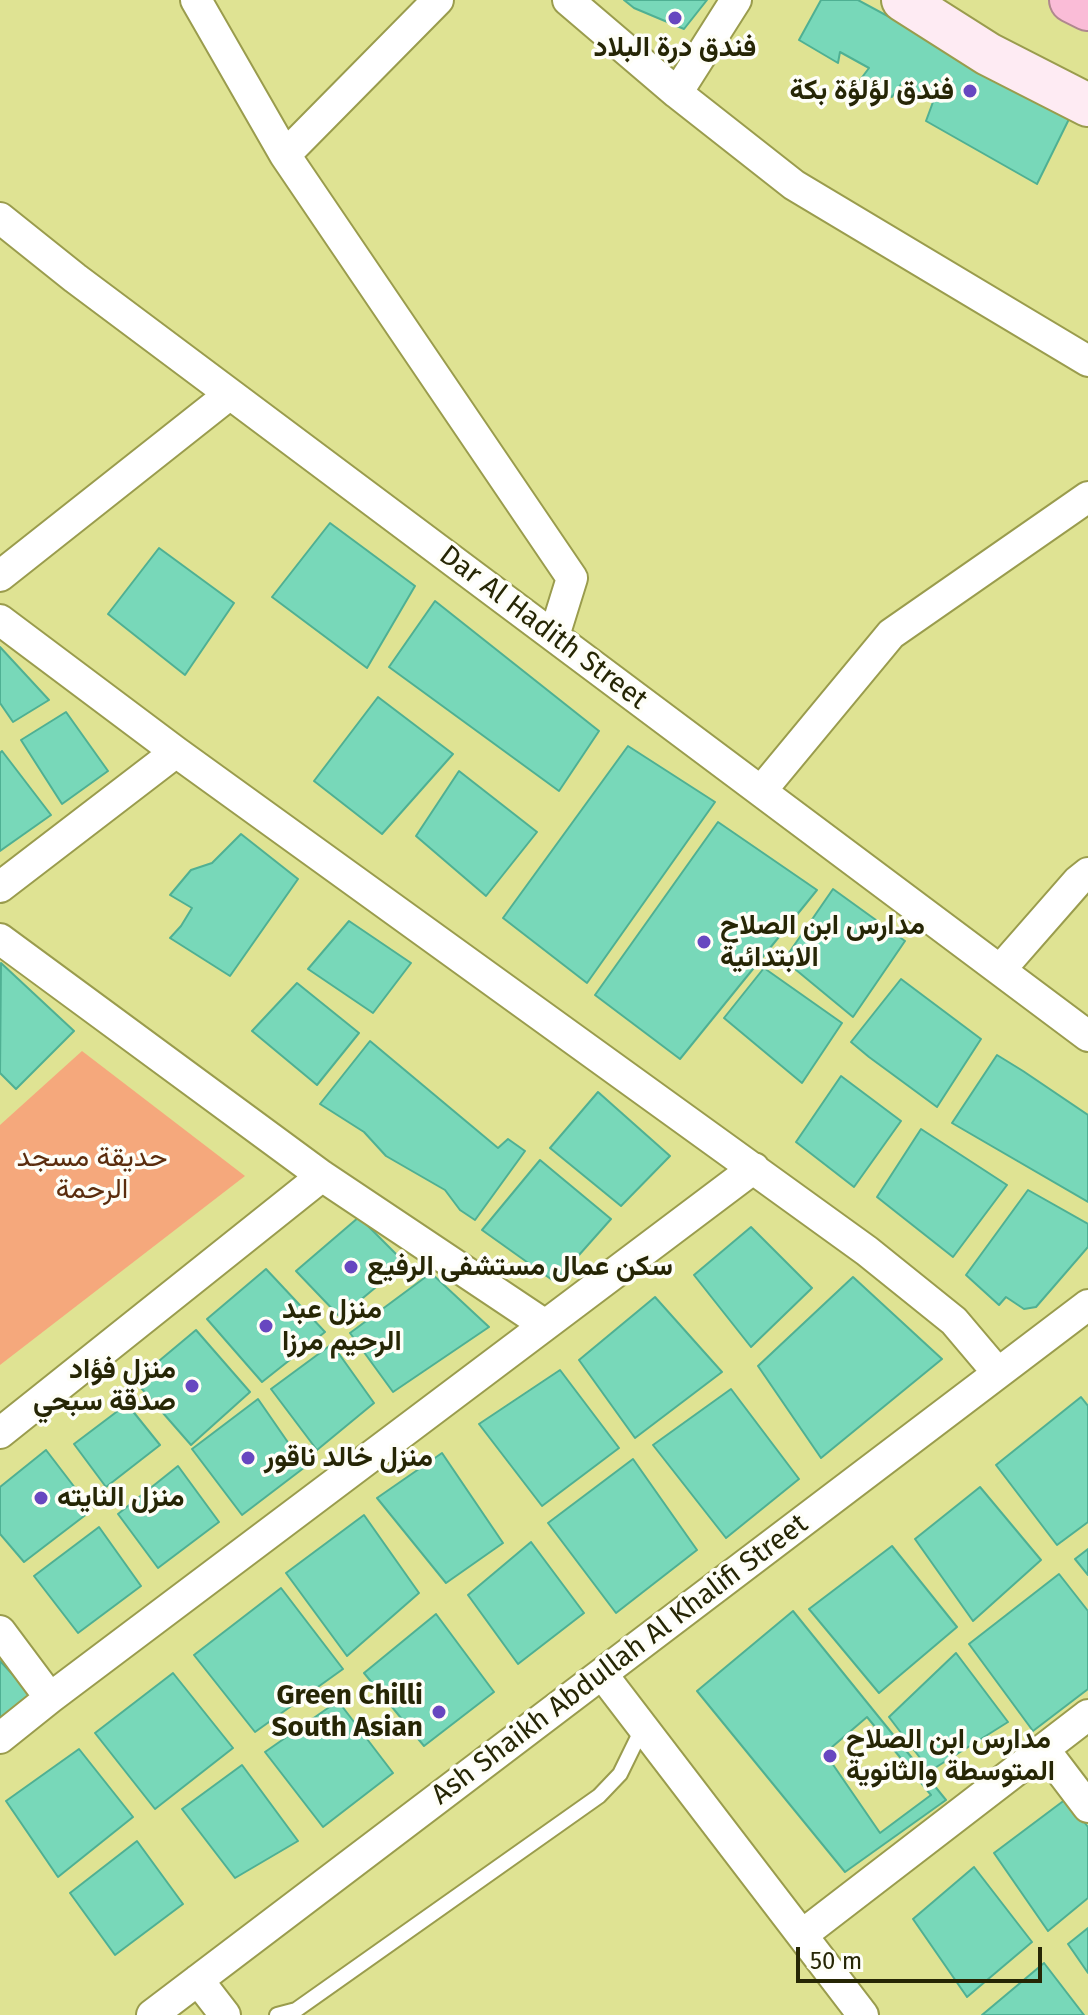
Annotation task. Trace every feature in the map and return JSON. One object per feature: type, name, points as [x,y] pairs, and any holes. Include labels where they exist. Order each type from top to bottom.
[{"type":"highway","points":[[1072,0],[1088,8]]},
{"type":"street","points":[[196,0],[285,155],[572,578],[554,636]]},
{"type":"street","points":[[285,155],[438,0]]},
{"type":"street","points":[[568,0],[677,93],[794,185],[1088,361]]},
{"type":"street","points":[[677,93],[736,0]]},
{"type":"street","points":[[903,0],[988,54],[1088,105]]},
{"type":"street","name":"Dar Al Hadith Street","points":[[0,218],[230,394],[1088,1036]]},
{"type":"street","points":[[0,240],[36,247]]},
{"type":"street","points":[[0,576],[230,394]]},
{"type":"street","points":[[761,791],[891,634],[1088,497]]},
{"type":"street","points":[[0,620],[176,752],[867,1251],[954,1321],[998,1373]]},
{"type":"street","points":[[0,887],[176,752]]},
{"type":"street","points":[[1000,970],[1088,873]]},
{"type":"street","points":[[0,939],[322,1176],[545,1325]]},
{"type":"street","points":[[0,1738],[754,1168]]},
{"type":"street","points":[[0,1433],[322,1176]]},
{"type":"street","name":"Ash Shaikh Abdullah Al Khalifi Street","points":[[152,2015],[1088,1305]]},
{"type":"street","points":[[0,1631],[50,1698]]},
{"type":"street","points":[[602,1674],[863,2015]]},
{"type":"street","points":[[802,1935],[1088,1715]]},
{"type":"street","points":[[1044,1749],[1088,1807]]},
{"type":"street","points":[[198,1980],[225,2015]]},
{"type":"lane","points":[[277,2015],[296,2010],[599,1796],[620,1774],[643,1727]]},
{"type":"green space","name":"حديقة مسجد الرحمة","points":[[82,1051],[245,1176],[0,1365],[0,1125]]},
{"type":"building","name":"فندق درة البلاد","points":[[624,0],[707,0],[684,29],[634,8]]},
{"type":"building","name":"فندق لؤلؤة بكة","points":[[821,0],[858,0],[1071,115],[1037,184],[926,121],[933,102],[901,84],[892,97],[860,80],[869,68],[840,52],[838,63],[799,40]]},
{"type":"building","points":[[330,523],[415,586],[367,668],[272,597]]},
{"type":"building","points":[[159,548],[234,603],[185,675],[108,614]]},
{"type":"building","points":[[435,601],[599,731],[559,791],[389,667]]},
{"type":"building","points":[[0,647],[49,700],[13,722],[0,703]]},
{"type":"building","points":[[378,697],[453,754],[382,834],[314,781]]},
{"type":"building","points":[[66,712],[108,771],[62,804],[21,740]]},
{"type":"building","points":[[628,746],[715,802],[587,983],[503,918]]},
{"type":"building","points":[[2,751],[51,815],[0,851],[0,753]]},
{"type":"building","points":[[459,771],[537,832],[486,896],[416,836]]},
{"type":"building","name":"مدارس ابن الصلاح الابتدائية","points":[[718,822],[817,890],[680,1059],[595,995]]},
{"type":"building","points":[[241,834],[298,879],[230,976],[170,938],[192,908],[170,895],[191,870],[212,863]]},
{"type":"building","points":[[833,889],[905,941],[853,1017],[784,960]]},
{"type":"building","points":[[349,921],[411,963],[373,1013],[308,969]]},
{"type":"building","points":[[1,963],[74,1031],[16,1089],[0,1073]]},
{"type":"building","points":[[764,968],[842,1023],[802,1083],[724,1018]]},
{"type":"building","points":[[901,979],[981,1039],[937,1107],[851,1042]]},
{"type":"building","points":[[297,983],[359,1033],[317,1085],[252,1031]]},
{"type":"building","points":[[370,1041],[498,1148],[508,1139],[525,1151],[475,1220],[460,1210],[445,1190],[386,1156],[364,1132],[320,1104]]},
{"type":"building","points":[[997,1055],[1088,1115],[1088,1202],[952,1123]]},
{"type":"building","points":[[841,1076],[901,1121],[854,1187],[796,1142]]},
{"type":"building","points":[[598,1092],[670,1156],[621,1206],[550,1148]]},
{"type":"building","points":[[921,1129],[1007,1185],[953,1257],[877,1197]]},
{"type":"building","points":[[540,1160],[611,1219],[555,1282],[482,1230]]},
{"type":"building","points":[[1028,1190],[1088,1224],[1088,1247],[1036,1307],[1024,1309],[1006,1297],[999,1305],[966,1275]]},
{"type":"building","name":"سكن عمال مستشفى الرفيع","points":[[359,1217],[405,1263],[340,1317],[296,1271]]},
{"type":"building","points":[[751,1227],[812,1288],[751,1347],[694,1275]]},
{"type":"building","name":"منزل عبد الرحيم مرزا","points":[[266,1269],[325,1332],[262,1382],[207,1319]]},
{"type":"building","points":[[431,1273],[489,1327],[393,1392],[350,1333]]},
{"type":"building","points":[[853,1277],[942,1359],[821,1458],[758,1366]]},
{"type":"building","points":[[655,1297],[722,1372],[635,1438],[579,1360]]},
{"type":"building","name":"منزل فؤاد صدقة سبحي","points":[[196,1330],[250,1392],[191,1445],[135,1381]]},
{"type":"building","points":[[332,1344],[374,1403],[317,1450],[271,1389]]},
{"type":"building","points":[[560,1370],[619,1448],[542,1506],[479,1424]]},
{"type":"building","points":[[731,1389],[799,1479],[726,1538],[653,1445]]},
{"type":"building","points":[[1081,1397],[1088,1406],[1088,1522],[1057,1545],[996,1465]]},
{"type":"building","name":"منزل خالد ناقور","points":[[258,1399],[305,1467],[242,1515],[192,1449]]},
{"type":"building","points":[[127,1404],[160,1445],[106,1487],[74,1444]]},
{"type":"building","name":"منزل النايته","points":[[46,1450],[92,1510],[24,1562],[0,1534],[0,1487]]},
{"type":"building","points":[[442,1453],[503,1543],[446,1583],[377,1498]]},
{"type":"building","points":[[633,1459],[697,1550],[616,1613],[548,1523]]},
{"type":"building","points":[[178,1466],[219,1522],[158,1568],[118,1514]]},
{"type":"building","points":[[980,1487],[1041,1560],[973,1621],[915,1539]]},
{"type":"building","points":[[364,1515],[419,1593],[347,1656],[286,1573]]},
{"type":"building","points":[[99,1527],[141,1586],[78,1633],[34,1576]]},
{"type":"building","points":[[531,1542],[584,1613],[518,1664],[468,1595]]},
{"type":"building","points":[[892,1546],[957,1627],[879,1693],[809,1609]]},
{"type":"building","points":[[1088,1549],[1088,1575],[1075,1559]]},
{"type":"building","points":[[1059,1574],[1088,1611],[1088,1689],[1033,1731],[969,1644]]},
{"type":"building","points":[[281,1588],[343,1669],[255,1732],[194,1655]]},
{"type":"building","name":"مدارس ابن الصلاح المتوسطة والثانوية","points":[[793,1611],[946,1800],[845,1872],[697,1691]]},
{"type":"building","points":[[436,1614],[494,1692],[424,1746],[364,1673]]},
{"type":"building","points":[[956,1653],[1008,1722],[930,1771],[889,1717]]},
{"type":"building","points":[[0,1661],[31,1694],[0,1718]]},
{"type":"building","points":[[173,1673],[233,1748],[155,1809],[95,1733]]},
{"type":"building","points":[[338,1701],[393,1773],[323,1827],[265,1752]]},
{"type":"building","points":[[867,1717],[931,1795],[880,1833],[825,1753]]},
{"type":"building","points":[[79,1749],[133,1817],[58,1877],[6,1801]]},
{"type":"building","points":[[242,1765],[298,1841],[235,1878],[182,1809]]},
{"type":"building","points":[[1066,1799],[1088,1827],[1088,1898],[1048,1931],[994,1853]]},
{"type":"building","points":[[137,1841],[183,1904],[115,1955],[70,1893]]},
{"type":"building","points":[[974,1867],[1032,1942],[967,1997],[913,1919]]},
{"type":"building","points":[[1088,1928],[1088,1973],[1068,1944]]},
{"type":"building","points":[[1044,1963],[1084,2015],[982,2015]]},
{"type":"place","name":"فندق درة البلاد","points":[[675,18]]},
{"type":"place","name":"فندق لؤلؤة بكة","points":[[970,91]]},
{"type":"place","name":"مدارس ابن الصلاح الابتدائية","points":[[704,942]]},
{"type":"place","name":"سكن عمال مستشفى الرفيع","points":[[351,1267]]},
{"type":"place","name":"منزل عبد الرحيم مرزا","points":[[266,1326]]},
{"type":"place","name":"منزل فؤاد صدقة سبحي","points":[[192,1386]]},
{"type":"place","name":"منزل خالد ناقور","points":[[248,1458]]},
{"type":"place","name":"منزل النايته","points":[[41,1498]]},
{"type":"place","name":"Green Chilli South Asian","points":[[439,1712]]},
{"type":"place","name":"مدارس ابن الصلاح المتوسطة والثانوية","points":[[830,1756]]}]
